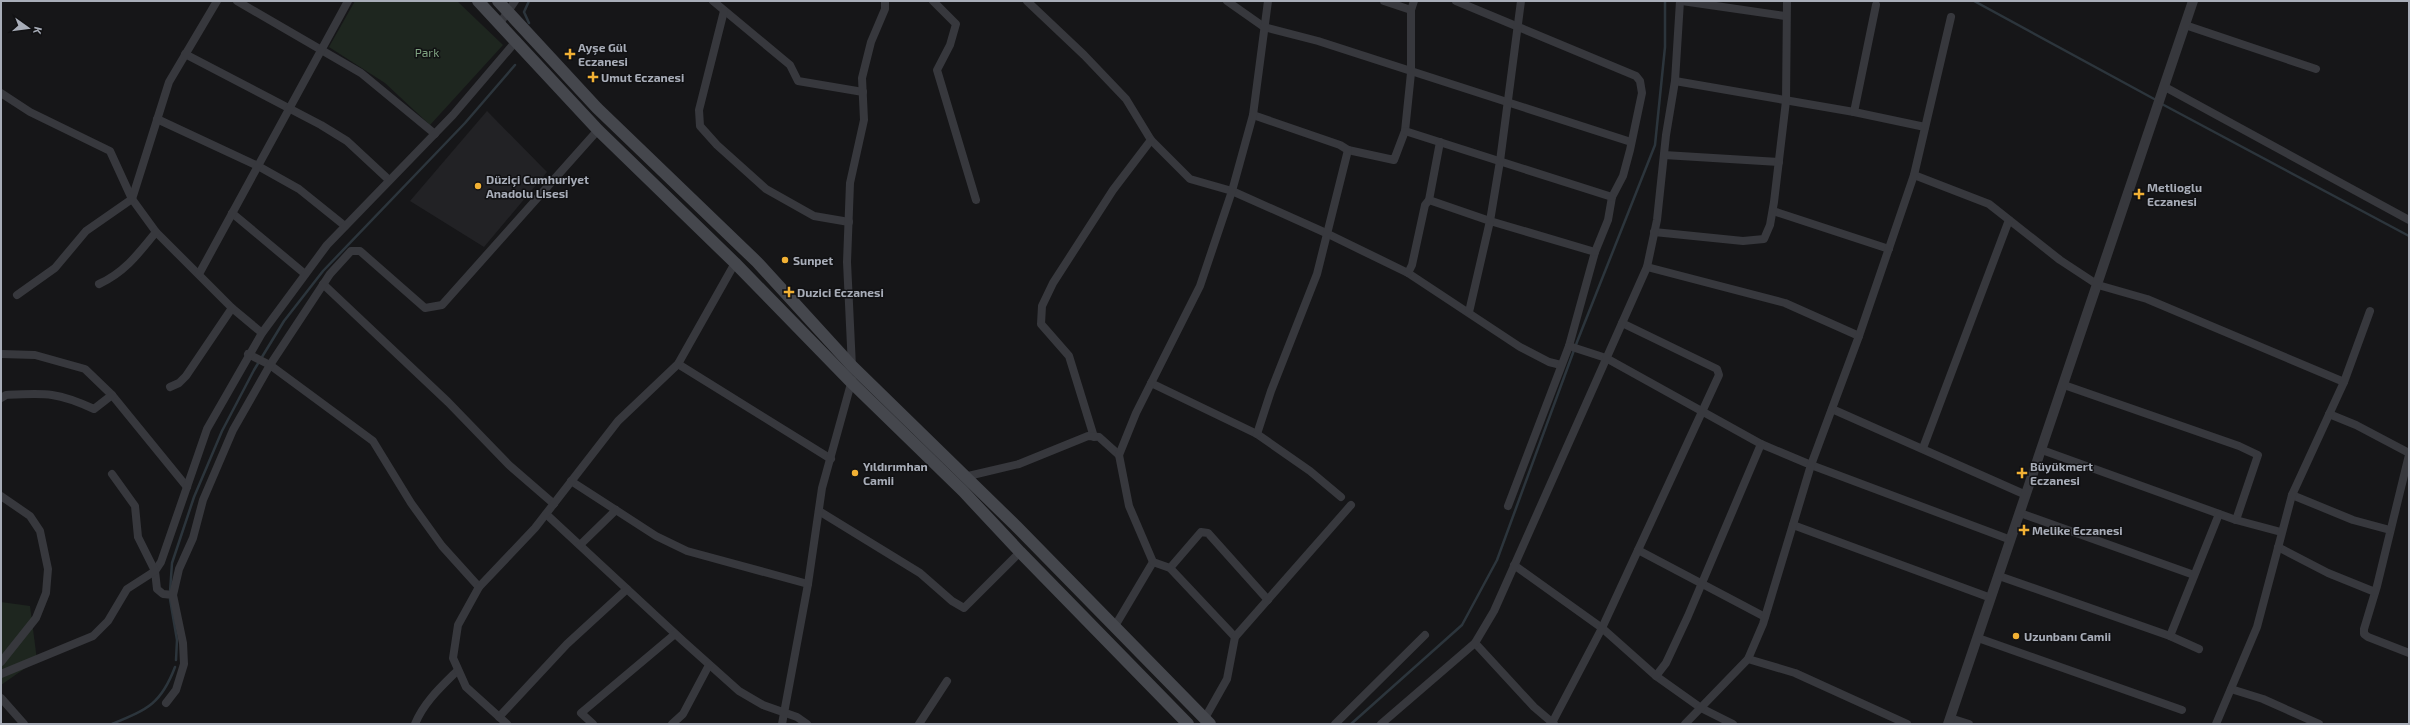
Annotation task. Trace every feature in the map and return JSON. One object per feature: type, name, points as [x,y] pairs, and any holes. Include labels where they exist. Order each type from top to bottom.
[{"type":"main road","points":[[478,1],[517,40],[598,130],[735,263],[853,384],[963,491],[1186,723]]},
{"type":"main road","points":[[498,1],[597,108],[757,262],[852,366],[1115,626],[1207,721]]},
{"type":"street","points":[[17,295],[55,268],[86,231],[132,199],[169,82],[217,1]]},
{"type":"street","points":[[237,1],[361,73],[381,87],[435,134]]},
{"type":"street","points":[[199,274],[348,1]]},
{"type":"street","points":[[500,23],[515,1]]},
{"type":"street","points":[[713,1],[790,65],[798,81],[863,92]]},
{"type":"street","points":[[782,724],[808,584],[822,488],[853,384],[847,262],[850,183],[864,120],[862,78],[871,42],[884,9],[885,1]]},
{"type":"street","points":[[933,1],[956,24],[950,45],[937,70],[976,200]]},
{"type":"street","points":[[1026,1],[1084,55],[1126,99],[1151,140],[1190,180],[1232,192],[1326,233],[1408,273],[1520,347],[1549,362],[1561,365]]},
{"type":"street","points":[[1227,1],[1264,27],[1318,41],[1411,73],[1507,101],[1631,142]]},
{"type":"street","points":[[1235,637],[1170,568],[1153,562],[1129,506],[1119,454],[1151,383],[1200,286],[1232,192],[1253,115],[1268,1]]},
{"type":"street","points":[[1384,1],[1411,10]]},
{"type":"street","points":[[1253,115],[1340,145],[1348,150],[1394,160],[1405,132],[1411,73],[1411,10],[1414,1]]},
{"type":"street","points":[[1456,1],[1636,76],[1640,80],[1642,93],[1623,176],[1612,197],[1608,220],[1595,252],[1570,347],[1561,365],[1508,506]]},
{"type":"street","points":[[1469,312],[1490,221],[1500,161],[1521,1]]},
{"type":"street","points":[[1381,724],[1475,643],[1494,610],[1647,267],[1654,232],[1675,81],[1681,1],[1786,16]]},
{"type":"street","points":[[1654,232],[1743,241],[1764,238],[1770,224],[1773,211],[1786,101],[1787,1]]},
{"type":"street","points":[[1969,724],[1949,721],[2156,116],[2193,1]]},
{"type":"street","points":[[1854,112],[1876,5]]},
{"type":"street","points":[[724,11],[699,110],[700,126],[717,145],[766,189],[814,216],[849,222]]},
{"type":"street","points":[[1685,724],[1748,659],[1765,617],[1811,465],[1859,336],[1914,175],[1951,17]]},
{"type":"street","points":[[2186,25],[2316,69]]},
{"type":"street","points":[[1,674],[93,636],[108,621],[127,589],[155,571],[161,562],[207,429],[248,354],[262,332],[305,274],[345,226],[435,134],[517,40]]},
{"type":"street","points":[[185,54],[289,107],[347,141],[389,180]]},
{"type":"street","points":[[1675,81],[1854,112],[1925,126]]},
{"type":"street","points":[[2164,89],[2409,220]]},
{"type":"street","points":[[1,93],[30,112],[110,151],[132,199],[156,232],[232,308],[262,332]]},
{"type":"street","points":[[157,119],[258,166],[299,189],[345,226]]},
{"type":"street","points":[[166,703],[176,690],[184,664],[183,644],[170,594],[193,538],[203,500],[233,430],[267,364],[323,284],[351,251],[360,251],[425,308],[442,305],[598,130]]},
{"type":"street","points":[[1405,132],[1612,197]]},
{"type":"street","points":[[1094,437],[1069,356],[1041,324],[1042,306],[1053,283],[1113,190],[1151,140]]},
{"type":"street","points":[[1408,273],[1428,200],[1440,142]]},
{"type":"street","points":[[1257,434],[1271,391],[1317,274],[1326,233],[1348,150]]},
{"type":"street","points":[[1664,155],[1779,162]]},
{"type":"street","points":[[1914,175],[1989,204],[2060,260],[2098,285],[2147,299],[2344,382]]},
{"type":"street","points":[[1428,200],[1490,221],[1595,252]]},
{"type":"street","points":[[1773,211],[1889,249]]},
{"type":"street","points":[[232,213],[305,274]]},
{"type":"street","points":[[1923,448],[2009,220]]},
{"type":"street","points":[[99,284],[114,278],[129,266],[156,232]]},
{"type":"street","points":[[507,724],[466,687],[453,658],[458,625],[479,587],[546,514],[618,421],[678,364],[735,263]]},
{"type":"street","points":[[1647,267],[1785,303],[1859,336]]},
{"type":"street","points":[[323,284],[448,402],[509,465],[554,504]]},
{"type":"street","points":[[170,387],[179,383],[186,376],[232,308]]},
{"type":"street","points":[[2216,724],[2257,627],[2292,495],[2344,382],[2370,311]]},
{"type":"street","points":[[1475,643],[1534,707],[1553,723],[1602,628],[1704,412],[1719,375],[1717,369],[1622,323]]},
{"type":"street","points":[[1570,347],[1606,358],[1761,444],[1811,465],[2011,540]]},
{"type":"street","points":[[1,354],[35,355],[85,370],[112,395],[187,487]]},
{"type":"street","points":[[248,354],[267,364],[373,441],[411,503],[442,546],[479,587]]},
{"type":"street","points":[[678,364],[831,459]]},
{"type":"street","points":[[1151,383],[1257,434],[1310,471],[1341,497]]},
{"type":"street","points":[[2064,385],[2239,446],[2258,455],[2236,520]]},
{"type":"street","points":[[1,398],[6,395],[49,393],[70,398],[94,409],[112,395]]},
{"type":"street","points":[[1832,409],[1923,448],[2026,495]]},
{"type":"street","points":[[2329,414],[2356,425],[2409,454],[2364,634],[2409,653]]},
{"type":"street","points":[[964,477],[1019,464],[1088,436],[1099,437],[1119,454]]},
{"type":"street","points":[[1656,676],[1666,663],[1761,444]]},
{"type":"street","points":[[2042,450],[2236,520],[2281,532]]},
{"type":"street","points":[[112,474],[135,506],[138,537],[155,571],[156,589],[170,594]]},
{"type":"street","points":[[571,482],[656,536],[687,552],[808,584]]},
{"type":"street","points":[[2292,495],[2353,520],[2390,530]]},
{"type":"street","points":[[1,496],[30,516],[40,532],[48,569],[46,593],[36,618],[1,662]]},
{"type":"street","points":[[1207,721],[1227,679],[1235,637],[1351,505]]},
{"type":"street","points":[[580,545],[616,510]]},
{"type":"street","points":[[819,511],[920,573],[952,601],[964,608],[1020,552]]},
{"type":"street","points":[[2020,513],[2194,575]]},
{"type":"street","points":[[546,514],[675,634],[738,690],[763,705],[797,717],[807,724]]},
{"type":"street","points":[[2170,636],[2219,514]]},
{"type":"street","points":[[1793,524],[1991,598]]},
{"type":"street","points":[[1170,568],[1202,532],[1208,533],[1268,600]]},
{"type":"street","points":[[2278,547],[2328,573],[2375,592]]},
{"type":"street","points":[[1638,550],[1765,617]]},
{"type":"street","points":[[1115,626],[1153,562]]},
{"type":"street","points":[[1514,565],[1602,628],[1656,676],[1701,708],[1733,724]]},
{"type":"street","points":[[1998,576],[2170,636],[2199,649]]},
{"type":"street","points":[[499,717],[567,644],[627,589]]},
{"type":"street","points":[[593,724],[581,713],[675,634]]},
{"type":"street","points":[[1335,724],[1425,634]]},
{"type":"street","points":[[1978,638],[2182,710]]},
{"type":"street","points":[[1748,659],[1795,674],[1907,724]]},
{"type":"street","points":[[672,724],[683,714],[709,665]]},
{"type":"street","points":[[415,724],[420,711],[431,697],[458,670]]},
{"type":"street","points":[[919,724],[947,681]]},
{"type":"street","points":[[2231,689],[2263,699],[2319,724]]},
{"type":"street","points":[[1,698],[24,724]]},
{"type":"shaded area","name":"Düziçi Cumhuriyet Anadolu Lisesi","points":[[487,111],[547,172],[484,247],[410,201]]},
{"type":"green space","name":"Park","points":[[355,1],[457,1],[503,45],[430,125],[385,83],[329,47]]},
{"type":"green space","points":[[1,602],[30,606],[37,660],[1,685]]},
{"type":"waterway","points":[[529,1],[524,12],[529,23]]},
{"type":"waterway","points":[[1351,724],[1462,625],[1497,560],[1577,342],[1655,145],[1665,47],[1665,1]]},
{"type":"waterway","points":[[1974,1],[2156,100]]},
{"type":"waterway","points":[[170,592],[172,563],[194,497],[222,431],[254,370],[284,321],[323,271],[465,123],[515,65]]},
{"type":"waterway","points":[[2160,103],[2409,236]]},
{"type":"waterway","points":[[170,599],[177,640],[176,660]]},
{"type":"waterway","points":[[112,724],[135,714],[152,704],[164,689],[175,667]]},
{"type":"place","name":"Ayşe Gül Eczanesi","points":[[570,54]]},
{"type":"place","name":"Umut Eczanesi","points":[[593,77]]},
{"type":"place","name":"Düziçi Cumhuriyet Anadolu Lisesi","points":[[478,186]]},
{"type":"place","name":"Metlioglu Eczanesi","points":[[2139,194]]},
{"type":"place","name":"Sunpet","points":[[785,260]]},
{"type":"place","name":"Duzici Eczanesi","points":[[789,292]]},
{"type":"place","name":"Yıldırımhan Camii","points":[[855,473]]},
{"type":"place","name":"Büyükmert Eczanesi","points":[[2022,473]]},
{"type":"place","name":"Melike Eczanesi","points":[[2024,530]]},
{"type":"place","name":"Uzunbanı Camii","points":[[2016,636]]}]
